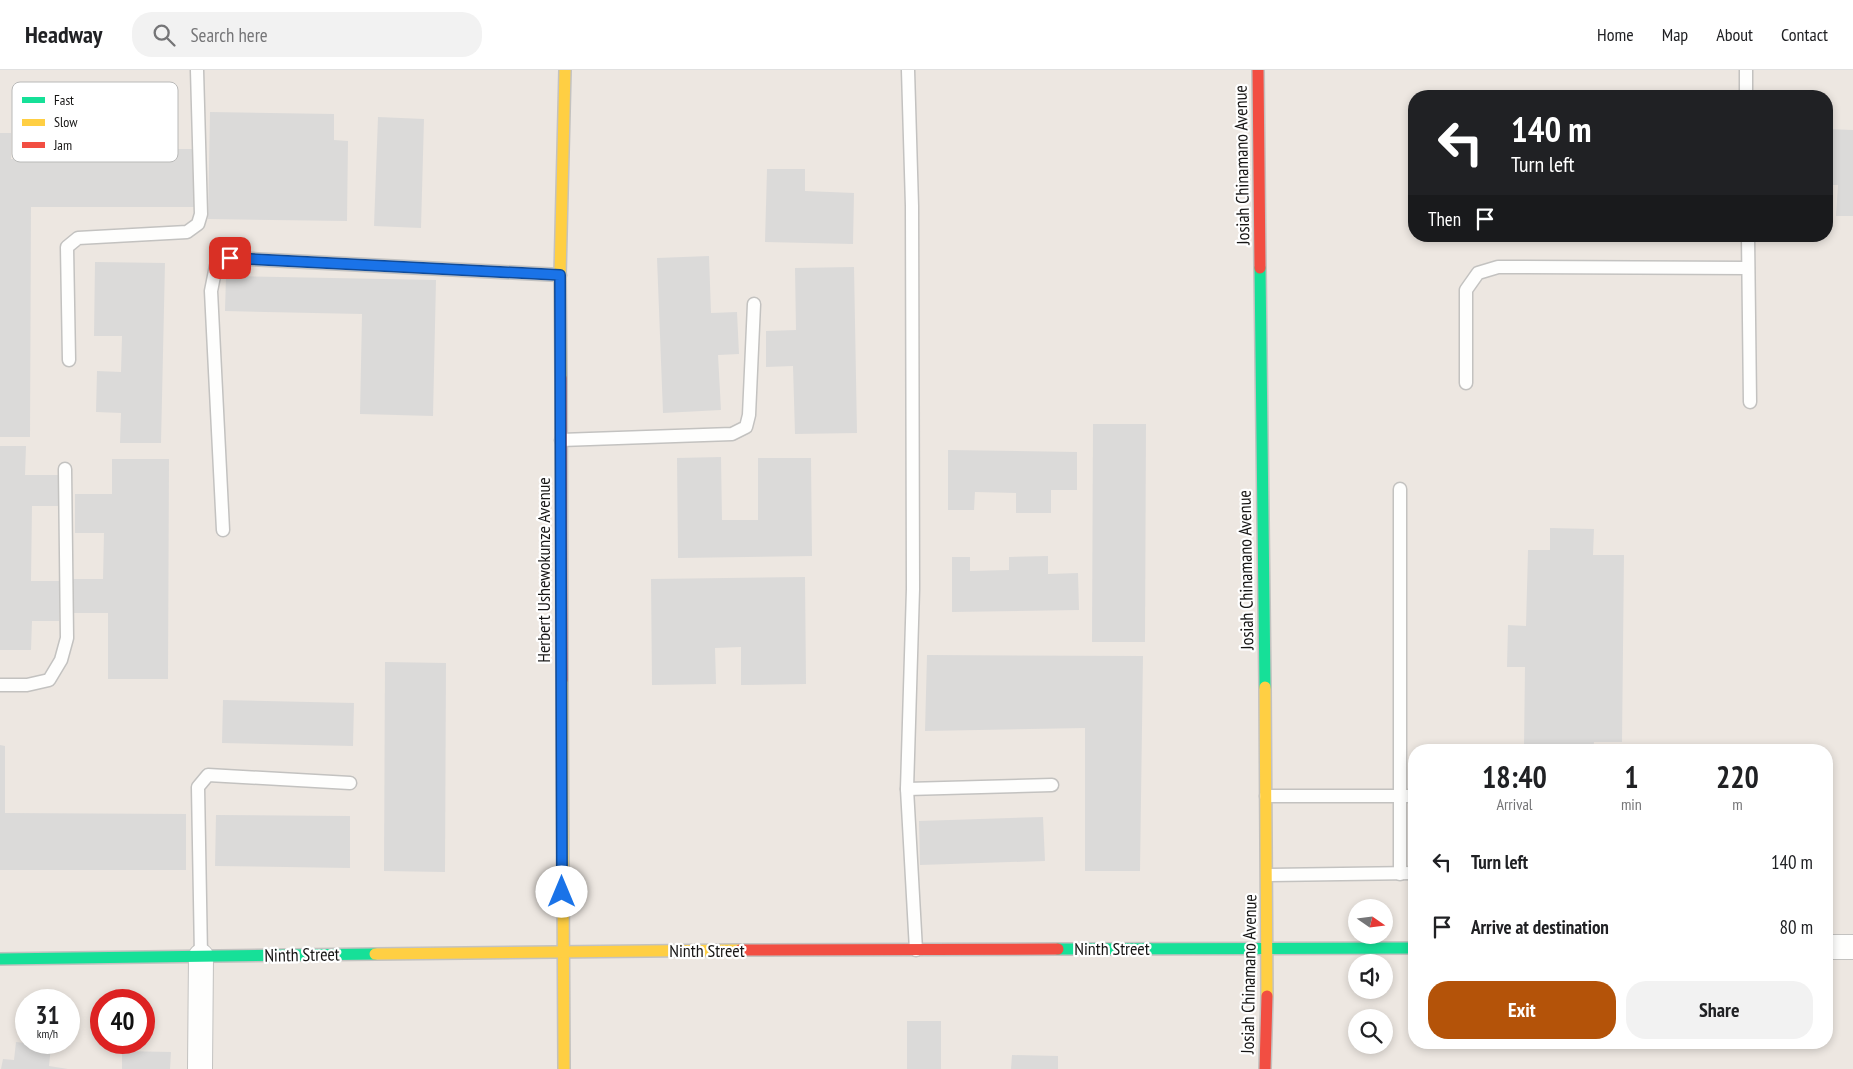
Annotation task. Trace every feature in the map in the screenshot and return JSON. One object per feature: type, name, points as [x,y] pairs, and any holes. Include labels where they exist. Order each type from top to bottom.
[{"type":"street","name":"Herbert Ushewokunze Avenue","points":[[564,1069],[560,275],[565,70]]},
{"type":"street","name":"Josiah Chinamano Avenue","points":[[1258,70],[1268,875],[1266,1069]]},
{"type":"street","points":[[1833,947],[1853,947]]},
{"type":"street","name":"Ninth Street","points":[[0,959],[562,951],[1408,948]]},
{"type":"street","points":[[200,1069],[201,956]]},
{"type":"lane","points":[[69,360],[67,247],[78,238],[187,232],[198,224],[201,214],[197,70]]},
{"type":"lane","points":[[908,70],[912,206],[913,589],[907,789],[916,950]]},
{"type":"lane","points":[[1746,70],[1746,90]]},
{"type":"lane","points":[[1748,242],[1750,402]]},
{"type":"lane","points":[[223,530],[211,291],[216,266],[230,258],[560,275]]},
{"type":"lane","points":[[1466,383],[1466,290],[1478,273],[1498,267],[1748,268]]},
{"type":"lane","points":[[561,440],[732,434],[746,427],[749,415],[754,304]]},
{"type":"lane","points":[[0,685],[27,685],[49,680],[62,660],[66,638],[65,469]]},
{"type":"lane","points":[[1400,489],[1398,796],[1400,874]]},
{"type":"lane","points":[[201,956],[198,787],[208,775],[350,783]]},
{"type":"lane","points":[[907,789],[1052,785]]},
{"type":"lane","points":[[1266,796],[1408,796]]},
{"type":"lane","points":[[1268,875],[1408,873]]},
{"type":"shaded area","points":[[0,70],[1853,70],[1853,1069],[0,1069]]},
{"type":"building","points":[[210,112],[334,114],[334,140],[348,141],[347,221],[208,219]]},
{"type":"building","points":[[378,117],[424,119],[421,228],[374,226]]},
{"type":"building","points":[[1833,129],[1853,130],[1853,216],[1836,216],[1838,185],[1833,185]]},
{"type":"building","points":[[0,133],[11,133],[12,162],[178,162],[178,149],[194,149],[194,207],[31,207],[30,437],[0,437]]},
{"type":"building","points":[[767,169],[805,169],[805,191],[854,193],[853,244],[765,242]]},
{"type":"building","points":[[709,256],[711,313],[737,312],[739,354],[718,355],[721,410],[663,413],[657,258]]},
{"type":"building","points":[[95,262],[165,263],[161,443],[120,443],[121,413],[96,412],[97,371],[121,372],[122,336],[94,336]]},
{"type":"building","points":[[854,267],[857,433],[795,434],[793,366],[766,367],[766,331],[796,330],[795,268]]},
{"type":"building","points":[[226,276],[436,280],[433,416],[360,414],[362,314],[225,311]]},
{"type":"building","points":[[1093,424],[1146,424],[1145,642],[1092,642]]},
{"type":"building","points":[[0,446],[26,446],[25,475],[59,475],[59,506],[32,506],[31,581],[60,581],[59,621],[32,621],[31,650],[0,650]]},
{"type":"building","points":[[948,450],[1077,452],[1077,490],[1051,490],[1051,513],[1016,513],[1016,493],[975,492],[974,510],[948,510]]},
{"type":"building","points":[[721,457],[722,520],[758,520],[758,458],[811,458],[812,556],[678,558],[677,458]]},
{"type":"building","points":[[112,459],[169,459],[168,679],[108,679],[108,613],[73,613],[73,579],[103,579],[104,533],[75,533],[75,494],[112,494]]},
{"type":"building","points":[[1550,528],[1594,529],[1593,555],[1624,555],[1622,742],[1524,744],[1525,667],[1507,667],[1508,625],[1526,626],[1528,550],[1550,550]]},
{"type":"building","points":[[1048,556],[1048,574],[1078,573],[1079,610],[952,612],[952,557],[970,557],[970,571],[1009,570],[1009,557]]},
{"type":"building","points":[[805,577],[806,684],[741,685],[741,647],[715,648],[716,684],[652,685],[651,579]]},
{"type":"building","points":[[927,655],[1143,656],[1140,871],[1085,871],[1085,728],[925,731]]},
{"type":"building","points":[[385,662],[446,663],[445,872],[384,871]]},
{"type":"building","points":[[223,700],[354,703],[353,746],[222,743]]},
{"type":"building","points":[[0,745],[5,746],[5,813],[186,814],[186,870],[0,870]]},
{"type":"building","points":[[216,815],[350,816],[350,868],[215,866]]},
{"type":"building","points":[[1043,817],[1045,861],[920,865],[919,821]]},
{"type":"building","points":[[907,1021],[941,1021],[941,1069],[907,1069]]},
{"type":"building","points":[[15,1051],[15,1054],[50,1054],[49,1066],[68,1069],[1,1069],[3,1059],[14,1060]]},
{"type":"building","points":[[171,1052],[170,1069],[122,1069],[122,1054]]},
{"type":"building","points":[[1012,1055],[1058,1056],[1058,1069],[1011,1069]]},
{"type":"traffic: fast","points":[[1260,268],[1265,687]]},
{"type":"traffic: fast","points":[[1058,949],[1408,948]]},
{"type":"traffic: fast","points":[[0,959],[375,954]]},
{"type":"traffic: slow","points":[[561,378],[560,275],[565,70]]},
{"type":"traffic: slow","points":[[562,680],[564,1069]]},
{"type":"traffic: slow","points":[[1265,687],[1267,996]]},
{"type":"traffic: slow","points":[[375,954],[740,950]]},
{"type":"traffic: jam","points":[[1258,70],[1260,268]]},
{"type":"traffic: jam","points":[[561,378],[562,680]]},
{"type":"traffic: jam","points":[[740,950],[1058,949]]},
{"type":"traffic: jam","points":[[1265,1069],[1267,996]]},
{"type":"route","points":[[230,258],[560,275],[562,892]]}]
